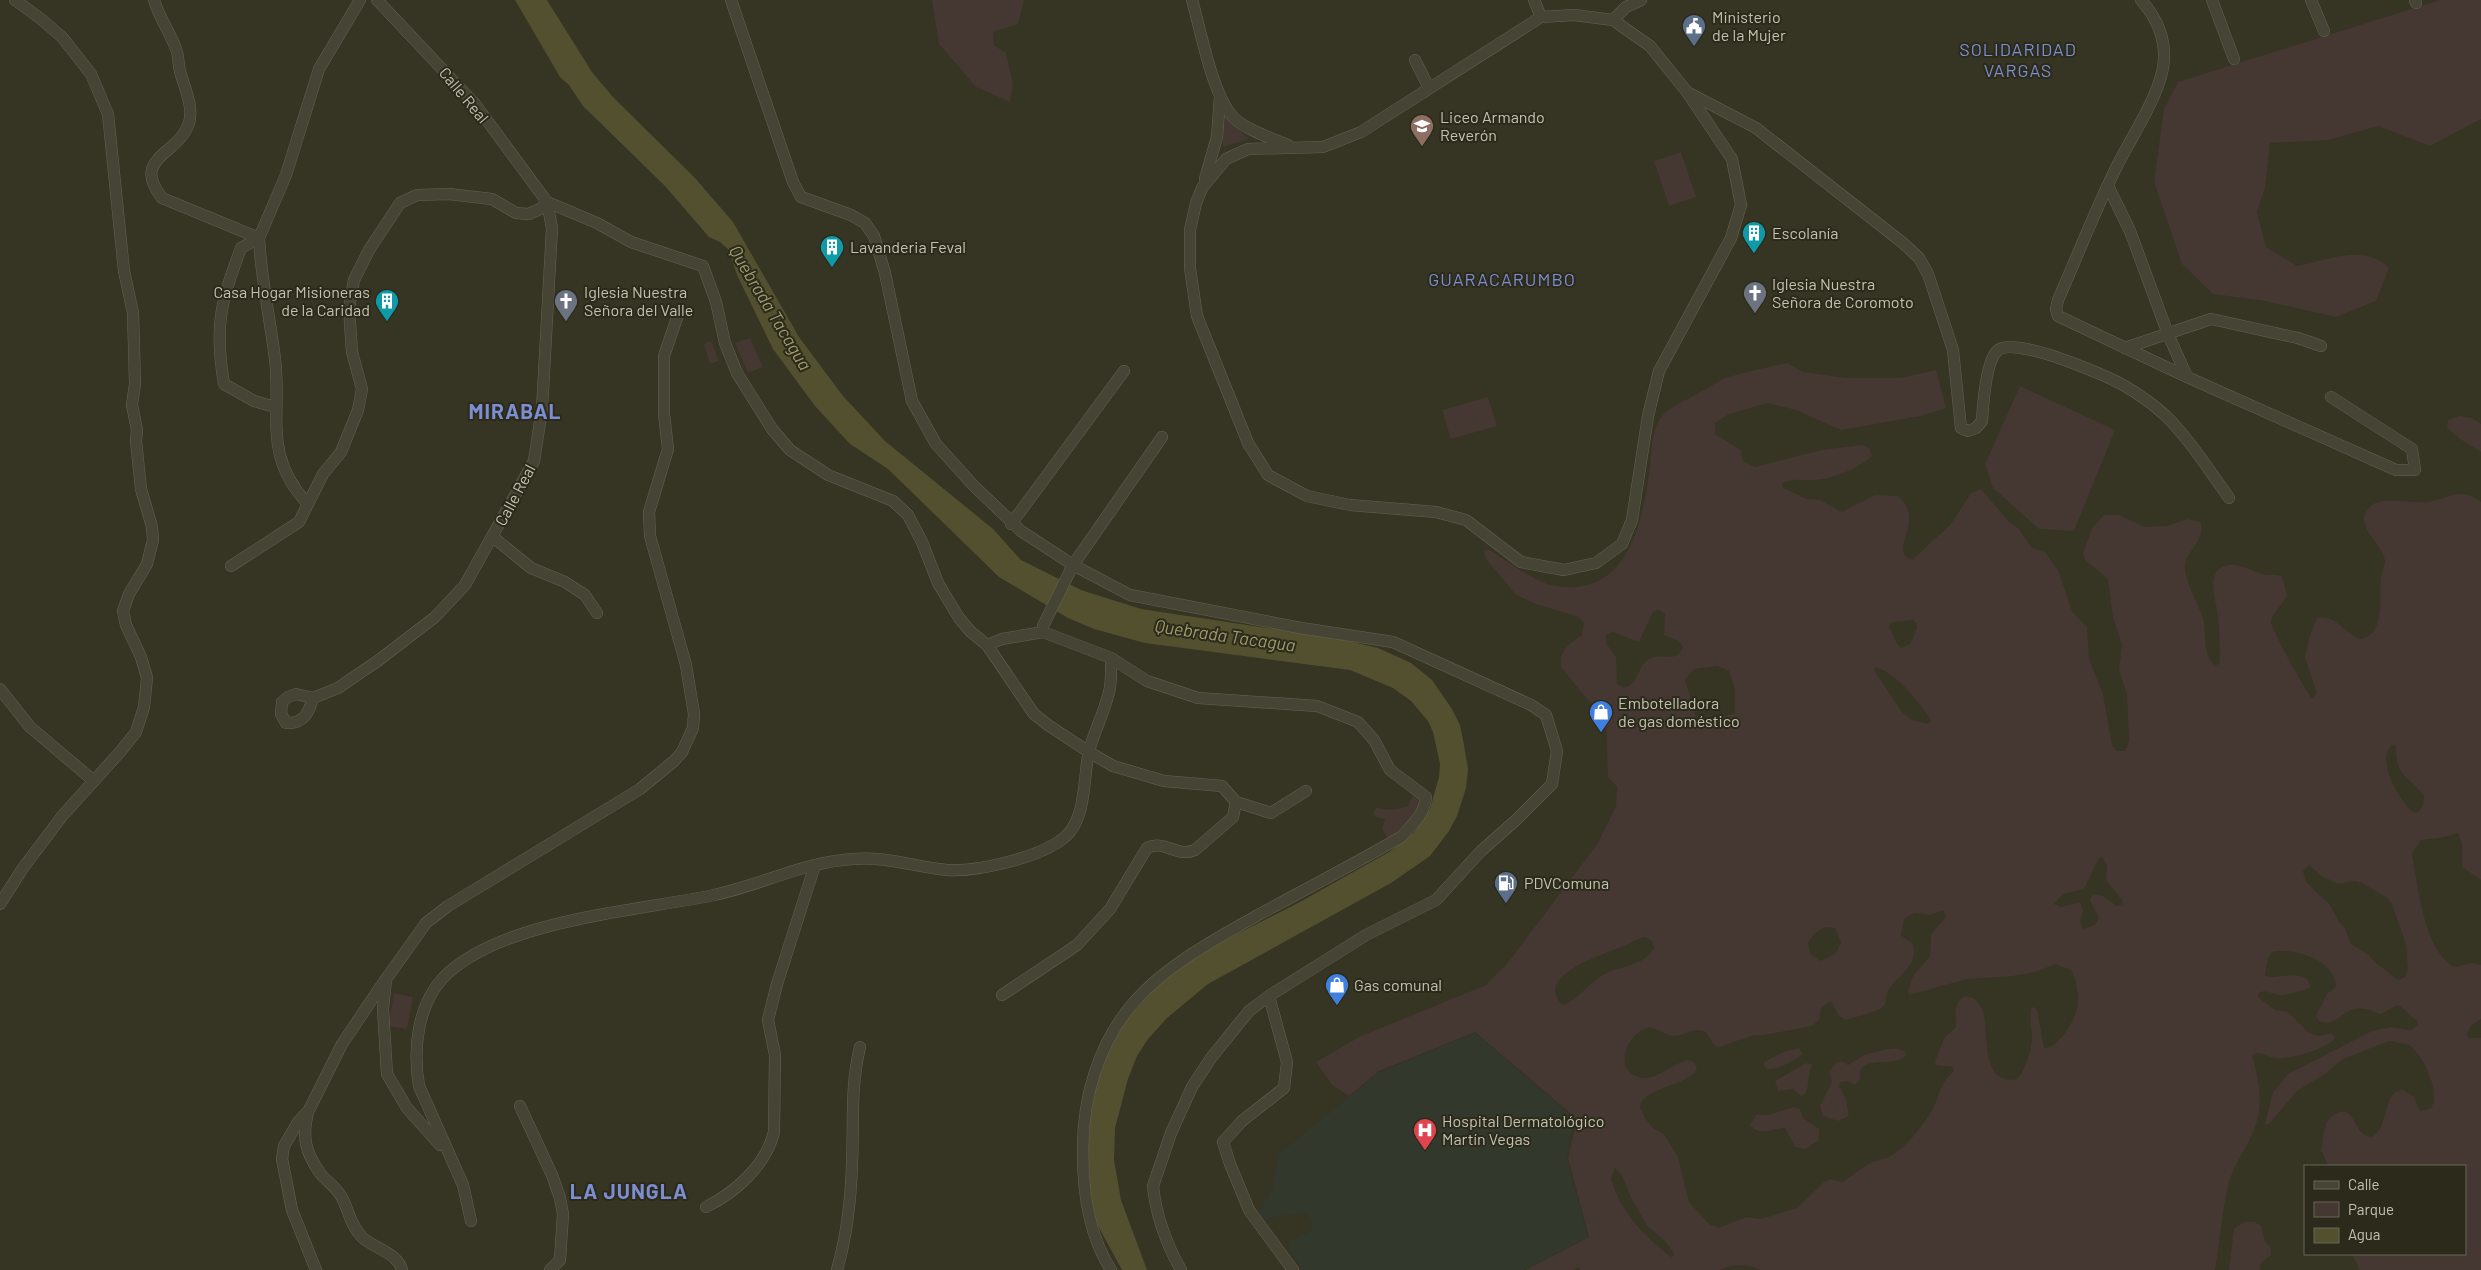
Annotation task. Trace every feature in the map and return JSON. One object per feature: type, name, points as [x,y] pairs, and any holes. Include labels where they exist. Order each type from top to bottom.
[{"type":"street","points":[[0,904],[23,868],[63,815],[136,732],[144,707],[148,678],[141,657],[126,626],[124,611],[129,594],[147,564],[153,540],[152,526],[141,488],[136,441],[137,430],[132,405],[134,384],[133,313],[124,271],[108,114],[91,74],[62,37],[15,0]]},
{"type":"street","points":[[154,0],[165,31],[176,49],[188,95],[189,123],[183,133],[155,160],[152,172],[152,185],[162,198],[259,238]]},
{"type":"street","points":[[307,503],[296,492],[286,472],[275,435],[275,407],[278,380],[261,276],[259,238],[286,175],[319,69],[360,0]]},
{"type":"street","name":"Calle Real","points":[[313,698],[338,688],[435,617],[465,585],[534,461],[542,409],[552,228],[546,202],[475,104],[377,0]]},
{"type":"street","points":[[731,0],[793,182],[802,197],[851,215],[865,223],[874,236],[885,273],[912,401],[936,444],[1011,524],[1073,566],[1130,595],[1301,628],[1402,645],[1508,693],[1546,715],[1556,751],[1552,784],[1532,805],[1481,851],[1436,900],[1366,935],[1269,996],[1249,1011],[1211,1058],[1185,1101],[1153,1186],[1154,1200],[1165,1234],[1181,1270]]},
{"type":"street","points":[[1192,0],[1220,96],[1234,117],[1262,134],[1292,146]]},
{"type":"street","points":[[1534,0],[1541,17]]},
{"type":"street","points":[[1613,20],[1626,7],[1641,0]]},
{"type":"street","points":[[2141,0],[2158,24],[2164,46],[2163,71],[2148,107],[2108,186],[2056,309],[2058,316],[2187,377],[2396,470],[2415,470],[2412,449],[2331,397]]},
{"type":"street","points":[[2212,0],[2234,59]]},
{"type":"street","points":[[2311,0],[2324,31]]},
{"type":"street","points":[[1202,188],[1226,160],[1248,149],[1292,146],[1323,147],[1361,132],[1541,17],[1574,15],[1613,20],[1650,46],[1687,92],[1732,159],[1741,205],[1731,238],[1659,371],[1648,416],[1632,520],[1622,544],[1596,563],[1564,570],[1521,562],[1466,520],[1436,512],[1350,505],[1308,496],[1268,475],[1248,443],[1197,316],[1190,268],[1190,230],[1202,188],[1217,137],[1220,96]]},
{"type":"street","points":[[1415,60],[1429,88]]},
{"type":"street","points":[[1687,92],[1756,128],[1903,243],[1919,258],[1928,274],[1953,350],[1961,428],[1968,431],[1976,428],[1982,421],[1991,358],[1999,349],[2013,346],[2050,354],[2123,385],[2166,416],[2185,438],[2229,498]]},
{"type":"street","points":[[2108,186],[2130,231],[2168,334],[2187,377]]},
{"type":"street","points":[[231,566],[299,522],[323,474],[341,452],[358,410],[362,389],[352,352],[349,308],[354,280],[369,250],[400,203],[417,195],[449,194],[492,199],[516,213],[529,214],[540,209],[546,202],[597,223],[631,242],[703,266],[716,302],[725,343],[737,373],[772,430],[790,450],[828,476],[893,501],[908,515],[922,542],[938,582],[959,618],[971,632],[987,645],[1034,714],[1048,725],[1113,766],[1164,781],[1222,786],[1236,802],[1271,813],[1306,791]]},
{"type":"street","points":[[259,238],[241,248],[228,280],[218,327],[220,363],[224,384],[254,401],[275,407]]},
{"type":"street","points":[[402,1270],[392,1256],[361,1236],[353,1226],[340,1195],[320,1172],[307,1150],[303,1133],[309,1110],[342,1044],[426,923],[448,906],[640,788],[674,761],[688,741],[693,728],[692,694],[649,528],[649,512],[668,449],[664,414],[664,356],[679,312]]},
{"type":"street","points":[[2125,348],[2211,319],[2288,336],[2320,346]]},
{"type":"street","points":[[1011,524],[1124,371]]},
{"type":"street","points":[[1043,629],[1073,566],[1162,437]]},
{"type":"street","points":[[493,537],[531,568],[565,582],[585,595],[597,613]]},
{"type":"street","points":[[987,645],[1002,639],[1043,629],[1111,658],[1147,681],[1198,698],[1317,706],[1358,722],[1374,740],[1390,770],[1426,797],[1416,822],[1401,837],[1234,929],[1179,963],[1136,1001],[1109,1038],[1088,1093],[1082,1127],[1083,1185],[1103,1257],[1111,1270]]},
{"type":"street","points":[[471,1221],[462,1185],[447,1154],[420,1086],[417,1072],[422,1013],[430,995],[444,978],[464,962],[512,937],[548,926],[718,894],[815,865],[852,858],[879,859],[949,870],[970,869],[1042,852],[1067,836],[1078,816],[1089,752],[1109,695],[1111,658]]},
{"type":"street","points":[[0,689],[30,727],[94,781]]},
{"type":"street","points":[[1002,995],[1077,945],[1110,909],[1147,848],[1153,844],[1162,844],[1174,850],[1189,852],[1195,850],[1233,817],[1236,802]]},
{"type":"street","points":[[706,1208],[721,1200],[750,1175],[771,1144],[774,1132],[775,1055],[768,1020],[777,984],[815,865]]},
{"type":"street","points":[[386,978],[383,1009],[387,1074],[407,1108],[447,1154]]},
{"type":"street","points":[[1269,996],[1287,1062],[1284,1088],[1242,1121],[1223,1142],[1248,1210],[1293,1270]]},
{"type":"street","points":[[836,1270],[845,1242],[852,1164],[853,1081],[860,1048]]},
{"type":"street","points":[[520,1106],[552,1176],[560,1198],[563,1214],[561,1267],[550,1270]]},
{"type":"street","points":[[309,1110],[298,1122],[284,1146],[282,1159],[292,1210],[316,1270]]},
{"type":"shaded area","name":"Hospital Dermatológico Martín Vegas","points":[[1475,1033],[1575,1119],[1566,1157],[1588,1237],[1523,1270],[1302,1270],[1289,1247],[1290,1241],[1313,1230],[1307,1211],[1265,1219],[1258,1213],[1272,1190],[1279,1154],[1380,1072]]},
{"type":"green space","points":[[932,0],[1024,0],[1018,24],[993,32],[994,45],[1006,53],[1013,84],[1010,102],[976,87],[939,44]]},
{"type":"green space","points":[[2440,0],[2481,0],[2481,119],[2430,146],[2378,126],[2328,140],[2270,143],[2265,188],[2257,212],[2266,247],[2297,266],[2346,255],[2369,256],[2379,260],[2389,268],[2376,301],[2336,317],[2265,301],[2213,294],[2182,264],[2154,182],[2164,109],[2178,82]]},
{"type":"green space","points":[[1223,114],[1249,139],[1223,147]]},
{"type":"green space","points":[[1681,152],[1696,197],[1669,206],[1654,161]]},
{"type":"green space","points":[[750,338],[763,367],[748,373],[735,343]]},
{"type":"green space","points":[[711,341],[719,361],[710,364],[704,344]]},
{"type":"green space","points":[[1787,363],[1803,372],[1846,378],[1900,378],[1936,370],[1946,408],[1921,416],[1841,430],[1796,410],[1768,403],[1729,414],[1715,423],[1715,434],[1741,450],[1743,461],[1755,467],[1821,450],[1862,445],[1870,449],[1872,456],[1852,469],[1821,479],[1786,482],[1782,484],[1783,488],[1807,499],[1820,500],[1842,512],[1875,495],[1898,496],[1906,506],[1909,515],[1909,525],[1903,549],[1905,555],[1912,560],[1951,524],[1971,493],[1981,489],[2010,523],[2018,528],[2032,548],[2045,552],[2059,572],[2072,611],[2087,627],[2089,659],[2103,694],[2112,745],[2117,751],[2125,751],[2129,741],[2127,694],[2119,670],[2122,644],[2113,618],[2108,579],[2085,560],[2083,553],[2092,528],[2104,515],[2119,515],[2145,527],[2167,526],[2187,519],[2200,522],[2201,533],[2187,559],[2185,570],[2203,618],[2208,656],[2215,665],[2219,664],[2220,659],[2217,610],[2213,589],[2213,582],[2218,570],[2224,566],[2237,565],[2265,575],[2282,576],[2287,595],[2271,622],[2289,660],[2312,698],[2317,693],[2305,657],[2310,635],[2317,618],[2323,617],[2334,621],[2360,639],[2369,636],[2378,622],[2381,576],[2385,561],[2379,547],[2365,526],[2366,512],[2372,505],[2384,501],[2428,502],[2455,494],[2468,495],[2481,502],[2481,880],[2462,867],[2462,844],[2458,833],[2440,838],[2421,840],[2412,854],[2424,916],[2436,947],[2444,959],[2455,967],[2472,963],[2481,965],[2481,1019],[2471,1026],[2467,1034],[2469,1038],[2481,1038],[2481,1270],[2360,1270],[2352,1255],[2466,1255],[2466,1165],[2328,1165],[2321,1150],[2326,1123],[2338,1113],[2346,1112],[2349,1114],[2363,1134],[2372,1137],[2378,1132],[2389,1102],[2396,1092],[2403,1090],[2414,1097],[2420,1111],[2431,1108],[2434,1102],[2433,1086],[2426,1067],[2410,1045],[2389,1041],[2343,1059],[2325,1074],[2297,1091],[2268,1125],[2265,1124],[2273,1092],[2288,1074],[2372,1031],[2391,1027],[2411,1030],[2418,1024],[2417,1020],[2397,1005],[2381,1014],[2365,1009],[2355,1009],[2334,1021],[2319,1021],[2316,1016],[2327,994],[2336,986],[2334,977],[2321,962],[2312,957],[2291,952],[2272,952],[2268,958],[2265,975],[2269,977],[2301,976],[2307,979],[2311,987],[2282,995],[2262,992],[2259,993],[2258,997],[2275,1010],[2288,1012],[2309,1033],[2319,1036],[2332,1033],[2335,1038],[2316,1050],[2298,1055],[2281,1058],[2261,1053],[2252,1055],[2259,1086],[2260,1106],[2251,1137],[2235,1167],[2228,1186],[2215,1270],[1760,1270],[1740,1266],[1720,1270],[1580,1270],[1579,1267],[1573,1270],[1526,1270],[1589,1237],[1568,1158],[1577,1119],[1475,1032],[1379,1071],[1349,1096],[1332,1085],[1316,1062],[1359,1037],[1486,985],[1506,965],[1598,843],[1616,806],[1617,787],[1608,777],[1606,715],[1598,705],[1588,700],[1561,667],[1563,652],[1582,635],[1584,623],[1579,617],[1533,603],[1515,594],[1486,559],[1484,550],[1489,550],[1530,576],[1547,584],[1580,586],[1599,580],[1614,569],[1626,554],[1635,535],[1646,494],[1652,443],[1656,428],[1663,415],[1676,405],[1721,380]],"holes":[[[1659,610],[1665,614],[1664,635],[1679,641],[1683,647],[1677,655],[1649,659],[1642,666],[1633,683],[1624,688],[1617,684],[1616,657],[1606,643],[1606,635],[1613,632],[1639,642],[1653,612]],[[1913,620],[1917,628],[1910,644],[1901,648],[1897,644],[1889,626],[1893,622]],[[1718,666],[1729,671],[1735,689],[1735,713],[1701,725],[1698,723],[1685,680],[1694,669]],[[1876,667],[1892,676],[1906,688],[1931,721],[1928,724],[1912,720],[1902,712],[1874,670]],[[2392,745],[2396,746],[2398,765],[2401,771],[2424,797],[2423,805],[2418,812],[2414,813],[2408,808],[2396,791],[2388,770],[2387,752]],[[2102,857],[2107,865],[2106,880],[2123,904],[2117,906],[2103,896],[2092,894],[2090,900],[2099,918],[2095,925],[2083,929],[2080,922],[2083,910],[2080,902],[2061,907],[2054,904],[2063,894],[2084,889],[2099,858]],[[2309,865],[2320,875],[2338,884],[2355,881],[2362,883],[2387,898],[2392,904],[2406,945],[2408,969],[2405,977],[2398,980],[2369,955],[2351,944],[2345,928],[2339,922],[2330,905],[2306,882],[2303,871]],[[1944,910],[1946,917],[1931,934],[1930,956],[1913,976],[1908,991],[1909,995],[1967,979],[2013,976],[2036,972],[2055,964],[2071,970],[2078,994],[2076,1013],[2065,1033],[2055,1044],[2044,1048],[2037,1010],[2034,1007],[2031,1008],[2032,1042],[2028,1060],[2017,1079],[2006,1079],[1998,1075],[1992,1068],[1987,1047],[1983,1011],[1974,998],[1964,996],[1956,1007],[1956,1027],[1945,1037],[1935,1061],[1936,1065],[1953,1067],[1954,1071],[1944,1082],[1928,1117],[1900,1149],[1889,1157],[1870,1163],[1842,1182],[1831,1179],[1824,1182],[1797,1208],[1761,1219],[1746,1217],[1719,1228],[1709,1224],[1689,1202],[1678,1157],[1664,1134],[1653,1128],[1645,1118],[1640,1107],[1643,1100],[1649,1095],[1684,1080],[1697,1069],[1694,1062],[1687,1060],[1649,1078],[1634,1075],[1627,1069],[1625,1062],[1625,1054],[1633,1037],[1649,1027],[1676,1036],[1700,1030],[1706,1032],[1714,1044],[1719,1047],[1754,1035],[1764,1035],[1812,1026],[1819,1020],[1821,1008],[1831,1001],[1839,1016],[1846,1020],[1880,1009],[1885,1003],[1889,989],[1911,964],[1914,951],[1913,944],[1901,935],[1904,919],[1914,913],[1929,915]],[[1825,927],[1835,928],[1841,942],[1836,953],[1821,961],[1810,954],[1808,943],[1815,933]],[[1645,937],[1652,941],[1654,948],[1644,959],[1603,975],[1572,1001],[1563,1005],[1556,994],[1557,985],[1564,975],[1589,960]],[[1615,1168],[1622,1175],[1631,1198],[1647,1226],[1664,1240],[1674,1253],[1674,1256],[1671,1257],[1652,1241],[1627,1213],[1611,1179]]]},
{"type":"green space","points":[[2020,386],[2115,430],[2074,531],[2039,529],[1993,488],[1985,464]]},
{"type":"green space","points":[[1488,397],[1497,426],[1451,439],[1442,410]]},
{"type":"green space","points":[[2460,416],[2472,418],[2481,424],[2481,452],[2447,428],[2448,420]]},
{"type":"green space","points":[[1413,795],[1418,796],[1419,807],[1417,811],[1407,822],[1403,831],[1388,839],[1382,829],[1385,819],[1376,817],[1373,812],[1377,807],[1392,810],[1408,806]]},
{"type":"green space","points":[[394,993],[413,997],[407,1029],[388,1026]]},
{"type":"green space","points":[[1799,1048],[1802,1054],[1781,1067],[1767,1069],[1764,1066],[1764,1062],[1783,1052]]},
{"type":"green space","points":[[1889,1049],[1902,1050],[1907,1055],[1896,1061],[1864,1066],[1860,1070],[1860,1079],[1855,1085],[1847,1081],[1841,1082],[1839,1086],[1846,1099],[1849,1116],[1838,1121],[1823,1116],[1820,1106],[1832,1082],[1829,1072],[1836,1063],[1842,1061],[1848,1065],[1866,1054]]},
{"type":"green space","points":[[1806,1063],[1812,1065],[1805,1094],[1801,1096],[1793,1089],[1778,1091],[1775,1081]]},
{"type":"green space","points":[[1794,1107],[1800,1109],[1803,1118],[1819,1129],[1819,1140],[1806,1149],[1795,1147],[1785,1128],[1758,1131],[1750,1125],[1756,1115],[1767,1115]]},
{"type":"green space","points":[[2246,1222],[2255,1222],[2261,1226],[2265,1242],[2271,1248],[2271,1255],[2260,1264],[2260,1270],[2229,1270],[2234,1229]]},
{"type":"water","name":"Quebrada Tacagua","points":[[515,0],[547,0],[592,72],[613,97],[695,178],[733,222],[799,337],[843,396],[885,441],[993,529],[1021,560],[1081,590],[1141,609],[1340,639],[1378,648],[1411,663],[1432,680],[1452,709],[1460,725],[1468,769],[1466,788],[1457,816],[1449,831],[1430,856],[1391,883],[1208,984],[1167,1018],[1148,1039],[1137,1056],[1128,1079],[1115,1128],[1114,1160],[1121,1200],[1147,1270],[1122,1270],[1097,1224],[1089,1199],[1085,1152],[1095,1081],[1118,1031],[1166,977],[1219,943],[1298,903],[1389,852],[1414,833],[1430,809],[1439,777],[1440,764],[1433,732],[1428,721],[1411,701],[1393,688],[1350,670],[1145,643],[1094,629],[1068,618],[999,577],[888,469],[850,444],[815,406],[773,349],[737,275],[729,250],[720,242],[709,237],[664,185],[583,106],[569,85],[560,77]]},
{"type":"place","name":"Ministerio de la Mujer","points":[[1694,47]]},
{"type":"place","name":"Liceo Armando Reverón","points":[[1422,147]]},
{"type":"place","name":"Escolanía","points":[[1754,254]]},
{"type":"place","name":"Lavanderia Feval","points":[[832,268]]},
{"type":"place","name":"Iglesia Nuestra Señora de Coromoto","points":[[1755,314]]},
{"type":"place","name":"Casa Hogar Misioneras de la Caridad","points":[[387,322]]},
{"type":"place","name":"Iglesia Nuestra Señora del Valle","points":[[566,322]]},
{"type":"place","name":"Embotelladora de gas doméstico","points":[[1601,733]]},
{"type":"place","name":"PDVComuna","points":[[1506,904]]},
{"type":"place","name":"Gas comunal","points":[[1337,1006]]},
{"type":"place","name":"Hospital Dermatológico Martín Vegas","points":[[1425,1151]]},
{"type":"district","name":"SOLIDARIDAD VARGAS","points":[[2018,60]]},
{"type":"district","name":"GUARACARUMBO","points":[[1502,280]]},
{"type":"district","name":"MIRABAL","points":[[515,412]]},
{"type":"district","name":"LA JUNGLA","points":[[629,1192]]}]
